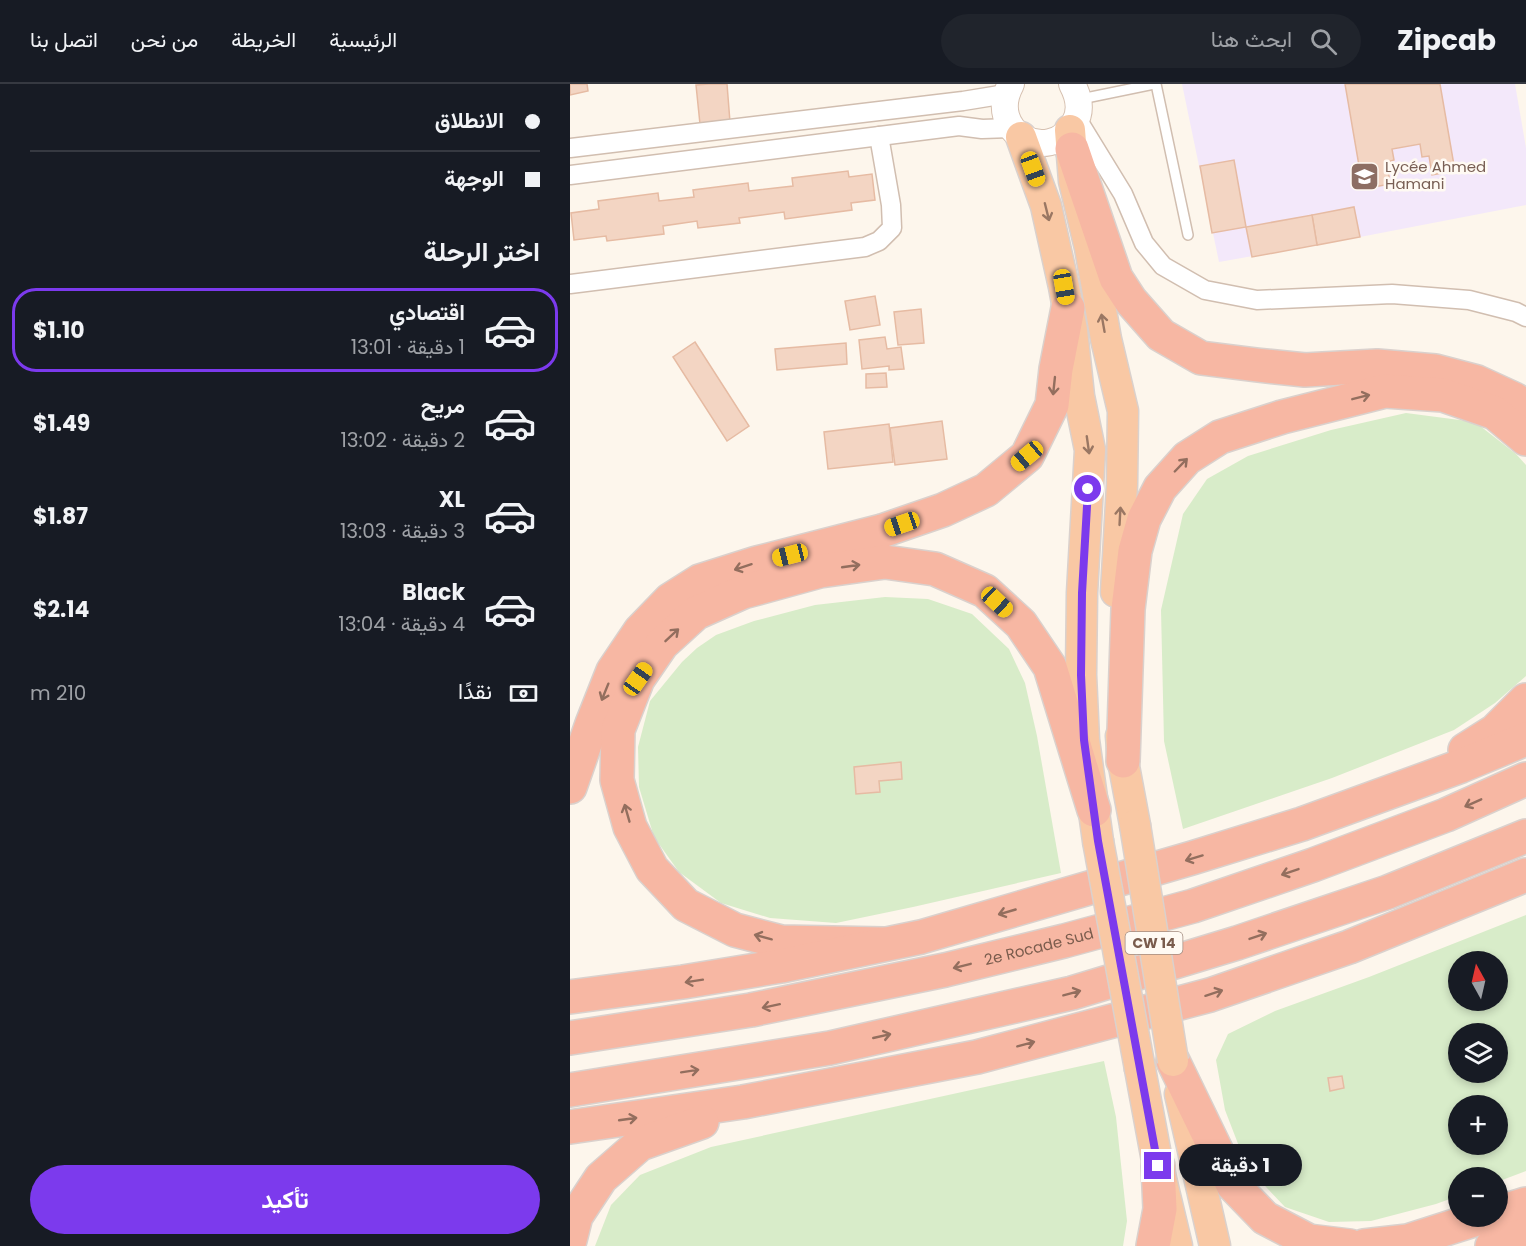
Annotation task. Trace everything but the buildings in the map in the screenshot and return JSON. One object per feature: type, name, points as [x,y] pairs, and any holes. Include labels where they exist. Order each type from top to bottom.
[{"type":"highway","points":[[1074,116],[1116,278],[1131,301],[1161,335],[1201,357],[1257,365],[1305,370],[1377,366],[1435,371],[1477,382],[1526,407]]},
{"type":"highway","name":"CW 14","points":[[1074,116],[1074,181],[1123,411],[1122,485],[1114,626],[1118,710],[1124,761],[1173,1061],[1215,1246]]},
{"type":"highway","name":"CW 14","points":[[1016,132],[1046,206],[1072,330],[1079,396],[1090,450],[1082,593],[1081,675],[1084,740],[1096,825],[1140,1069],[1158,1166],[1177,1246]]},
{"type":"highway","points":[[570,787],[613,671],[640,630],[670,600],[700,581],[757,563],[882,531],[943,510],[986,490],[1027,456],[1052,405],[1056,369],[1068,308]]},
{"type":"highway","points":[[1124,761],[1128,609],[1134,551],[1144,519],[1160,488],[1187,458],[1220,437],[1282,417],[1384,392],[1443,395],[1495,413],[1526,439]]},
{"type":"highway","points":[[884,944],[781,942],[735,930],[686,905],[652,869],[630,827],[617,780],[618,730],[638,679],[662,644],[696,613],[743,592],[820,571],[885,562],[935,568],[985,591],[1021,624],[1050,668],[1096,825]]},
{"type":"highway","points":[[1233,846],[1455,756],[1495,731],[1526,700]]},
{"type":"highway","points":[[570,997],[781,966],[921,937],[1302,824],[1461,766],[1526,739]]},
{"type":"highway","name":"2e Rocade Sud","points":[[570,1038],[751,1010],[820,996],[945,970],[1150,918],[1193,906],[1313,865],[1446,815],[1526,779]]},
{"type":"highway","points":[[570,1090],[830,1048],[1072,993],[1237,943],[1388,892],[1526,836]]},
{"type":"highway","points":[[1349,947],[1526,875]]},
{"type":"highway","points":[[570,1240],[576,1216],[601,1178],[640,1144],[730,1111],[977,1057],[1210,995],[1526,883]]},
{"type":"highway","points":[[570,1127],[743,1102],[977,1057]]},
{"type":"highway","points":[[1173,1061],[1233,1185],[1265,1218],[1309,1241],[1350,1246]]},
{"type":"highway","points":[[1153,1246],[1160,1209],[1158,1166]]},
{"type":"highway","points":[[1508,1210],[1526,1204]]},
{"type":"highway","points":[[1364,1246],[1408,1240],[1450,1227]]},
{"type":"highway","points":[[1492,1246],[1526,1234]]},
{"type":"main road","points":[[1008,89],[1004,107],[1007,120],[1016,132],[1033,142],[1046,143],[1060,138],[1074,116]]},
{"type":"street","points":[[570,148],[963,101],[1008,89]]},
{"type":"street","points":[[1074,116],[1123,194],[1144,243],[1163,266],[1205,290],[1257,300],[1392,294],[1469,300],[1516,312],[1526,317]]},
{"type":"street","points":[[570,175],[959,126],[1016,132]]},
{"type":"street","points":[[570,284],[865,248],[879,241],[892,228],[891,205],[879,136]]},
{"type":"lane","points":[[1074,116],[1155,84],[1188,235]]},
{"type":"shaded area","name":"Lycée Ahmed Hamani","points":[[1182,84],[1515,84],[1526,148],[1526,205],[1219,262]]},
{"type":"green space","points":[[1406,413],[1475,422],[1516,454],[1526,465],[1526,676],[1495,703],[1454,730],[1332,778],[1183,829],[1164,741],[1161,610],[1183,514],[1207,479],[1248,456],[1331,430]]},
{"type":"green space","points":[[885,597],[928,599],[972,614],[1009,649],[1025,683],[1037,736],[1061,873],[836,923],[770,918],[721,903],[679,872],[654,837],[639,787],[638,747],[650,701],[682,662],[716,635],[754,621],[815,605]]},
{"type":"green space","points":[[1526,915],[1526,1171],[1508,1178],[1508,1167],[1448,1167],[1448,1200],[1371,1221],[1329,1222],[1285,1207],[1247,1167],[1225,1110],[1216,1060],[1228,1034],[1275,1011],[1369,977]]},
{"type":"green space","points":[[1104,1061],[1116,1117],[1127,1221],[1123,1246],[595,1246],[611,1205],[640,1175],[711,1147]]},
{"type":"place","name":"Lycée Ahmed Hamani","points":[[1364,176]]},
{"type":"route","points":[[1088,489],[1082,593],[1081,675],[1084,740],[1098,841],[1158,1166]]}]
